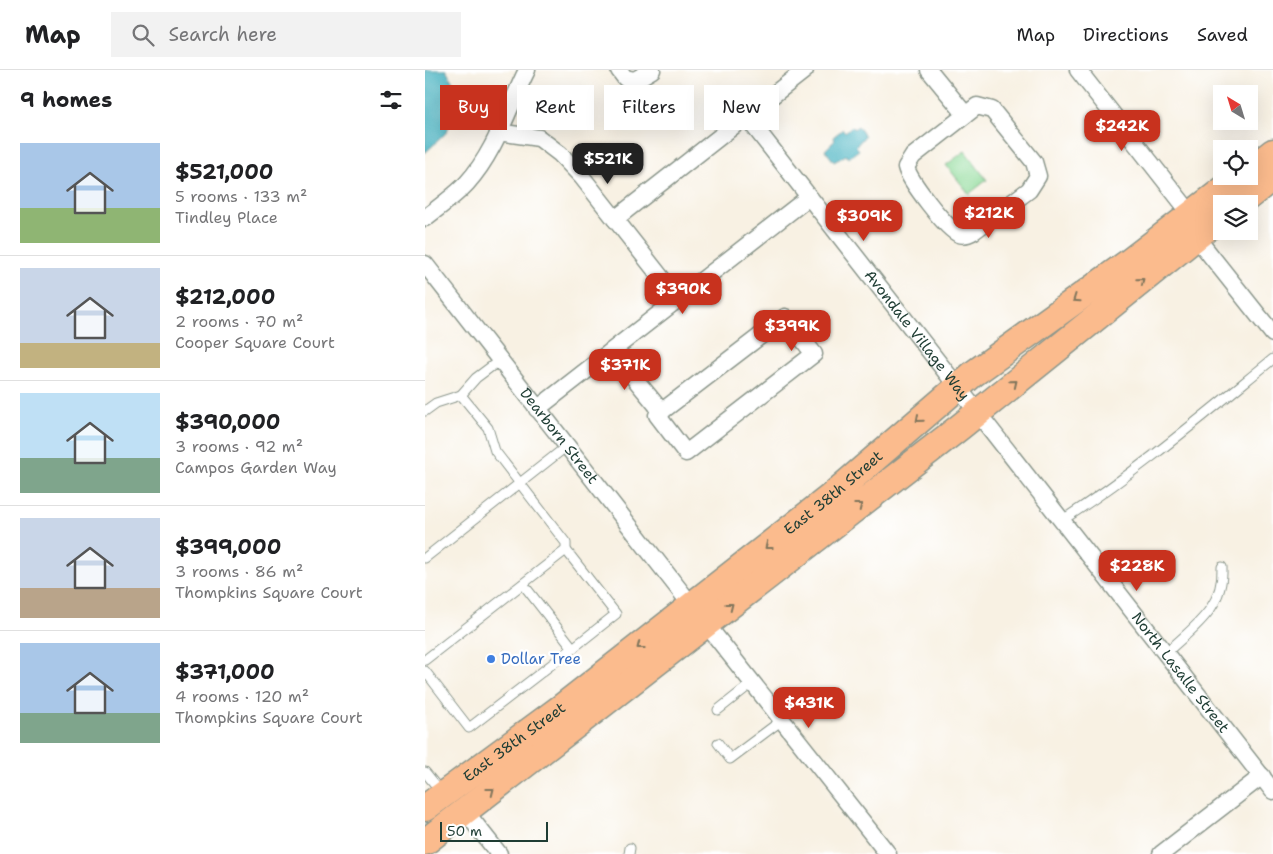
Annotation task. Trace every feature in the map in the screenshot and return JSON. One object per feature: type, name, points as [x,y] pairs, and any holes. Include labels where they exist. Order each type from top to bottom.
[{"type":"main road","points":[[1258,164],[1273,152]]},
{"type":"main road","points":[[1251,195],[1273,178]]},
{"type":"main road","name":"East 38th Street","points":[[434,802],[699,615],[976,413],[1194,225],[1232,185]]},
{"type":"main road","name":"East 38th Street","points":[[425,842],[465,811],[699,615],[829,498],[957,387],[1194,225],[1213,219]]},
{"type":"street","points":[[425,218],[467,183],[484,159],[499,132],[527,70]]},
{"type":"street","points":[[619,70],[625,78],[635,80],[652,70]]},
{"type":"street","points":[[779,90],[805,70]]},
{"type":"street","points":[[929,70],[965,114]]},
{"type":"street","points":[[1078,70],[1271,328]]},
{"type":"street","points":[[977,106],[992,110],[1034,162],[1038,176],[1029,190],[974,232],[966,235],[959,234],[948,225],[912,180],[906,167],[913,156],[965,114],[977,106]]},
{"type":"street","points":[[615,219],[728,130]]},
{"type":"street","name":"Avondale Village Way","points":[[757,130],[976,413]]},
{"type":"street","points":[[499,132],[539,138],[572,165],[678,299]]},
{"type":"street","points":[[537,409],[809,197]]},
{"type":"street","name":"Dearborn Street","points":[[425,264],[888,854]]},
{"type":"street","points":[[785,317],[815,354],[686,453],[657,416],[662,412],[785,317]]},
{"type":"street","points":[[612,351],[662,412]]},
{"type":"street","name":"North Lasalle Street","points":[[976,413],[1273,791]]},
{"type":"street","points":[[1161,854],[1262,776]]},
{"type":"street","points":[[465,811],[499,854]]},
{"type":"lane","points":[[1061,521],[1106,491],[1203,417],[1273,359]]},
{"type":"lane","points":[[425,410],[436,403],[461,395],[476,378],[500,360]]},
{"type":"lane","points":[[425,660],[565,550],[566,543],[495,451],[487,428],[461,395]]},
{"type":"lane","points":[[425,558],[567,446]]},
{"type":"lane","points":[[425,671],[469,728],[615,614],[565,550]]},
{"type":"lane","points":[[1165,654],[1209,613],[1217,600],[1223,583],[1222,567]]},
{"type":"lane","points":[[523,584],[573,648]]},
{"type":"lane","points":[[718,710],[752,683]]},
{"type":"lane","points":[[718,742],[730,760],[782,720]]},
{"type":"lane","points":[[425,772],[434,802]]},
{"type":"green space","points":[[965,151],[987,180],[969,194],[946,165]]},
{"type":"water","points":[[425,70],[446,70],[454,85],[440,85],[440,130],[448,130],[425,153]]},
{"type":"water","points":[[852,126],[854,129],[858,126],[865,136],[856,146],[859,150],[848,158],[846,155],[834,162],[825,150],[835,140],[833,137],[843,129],[845,132]]},
{"type":"place","name":"Dollar Tree","points":[[491,659]]}]
